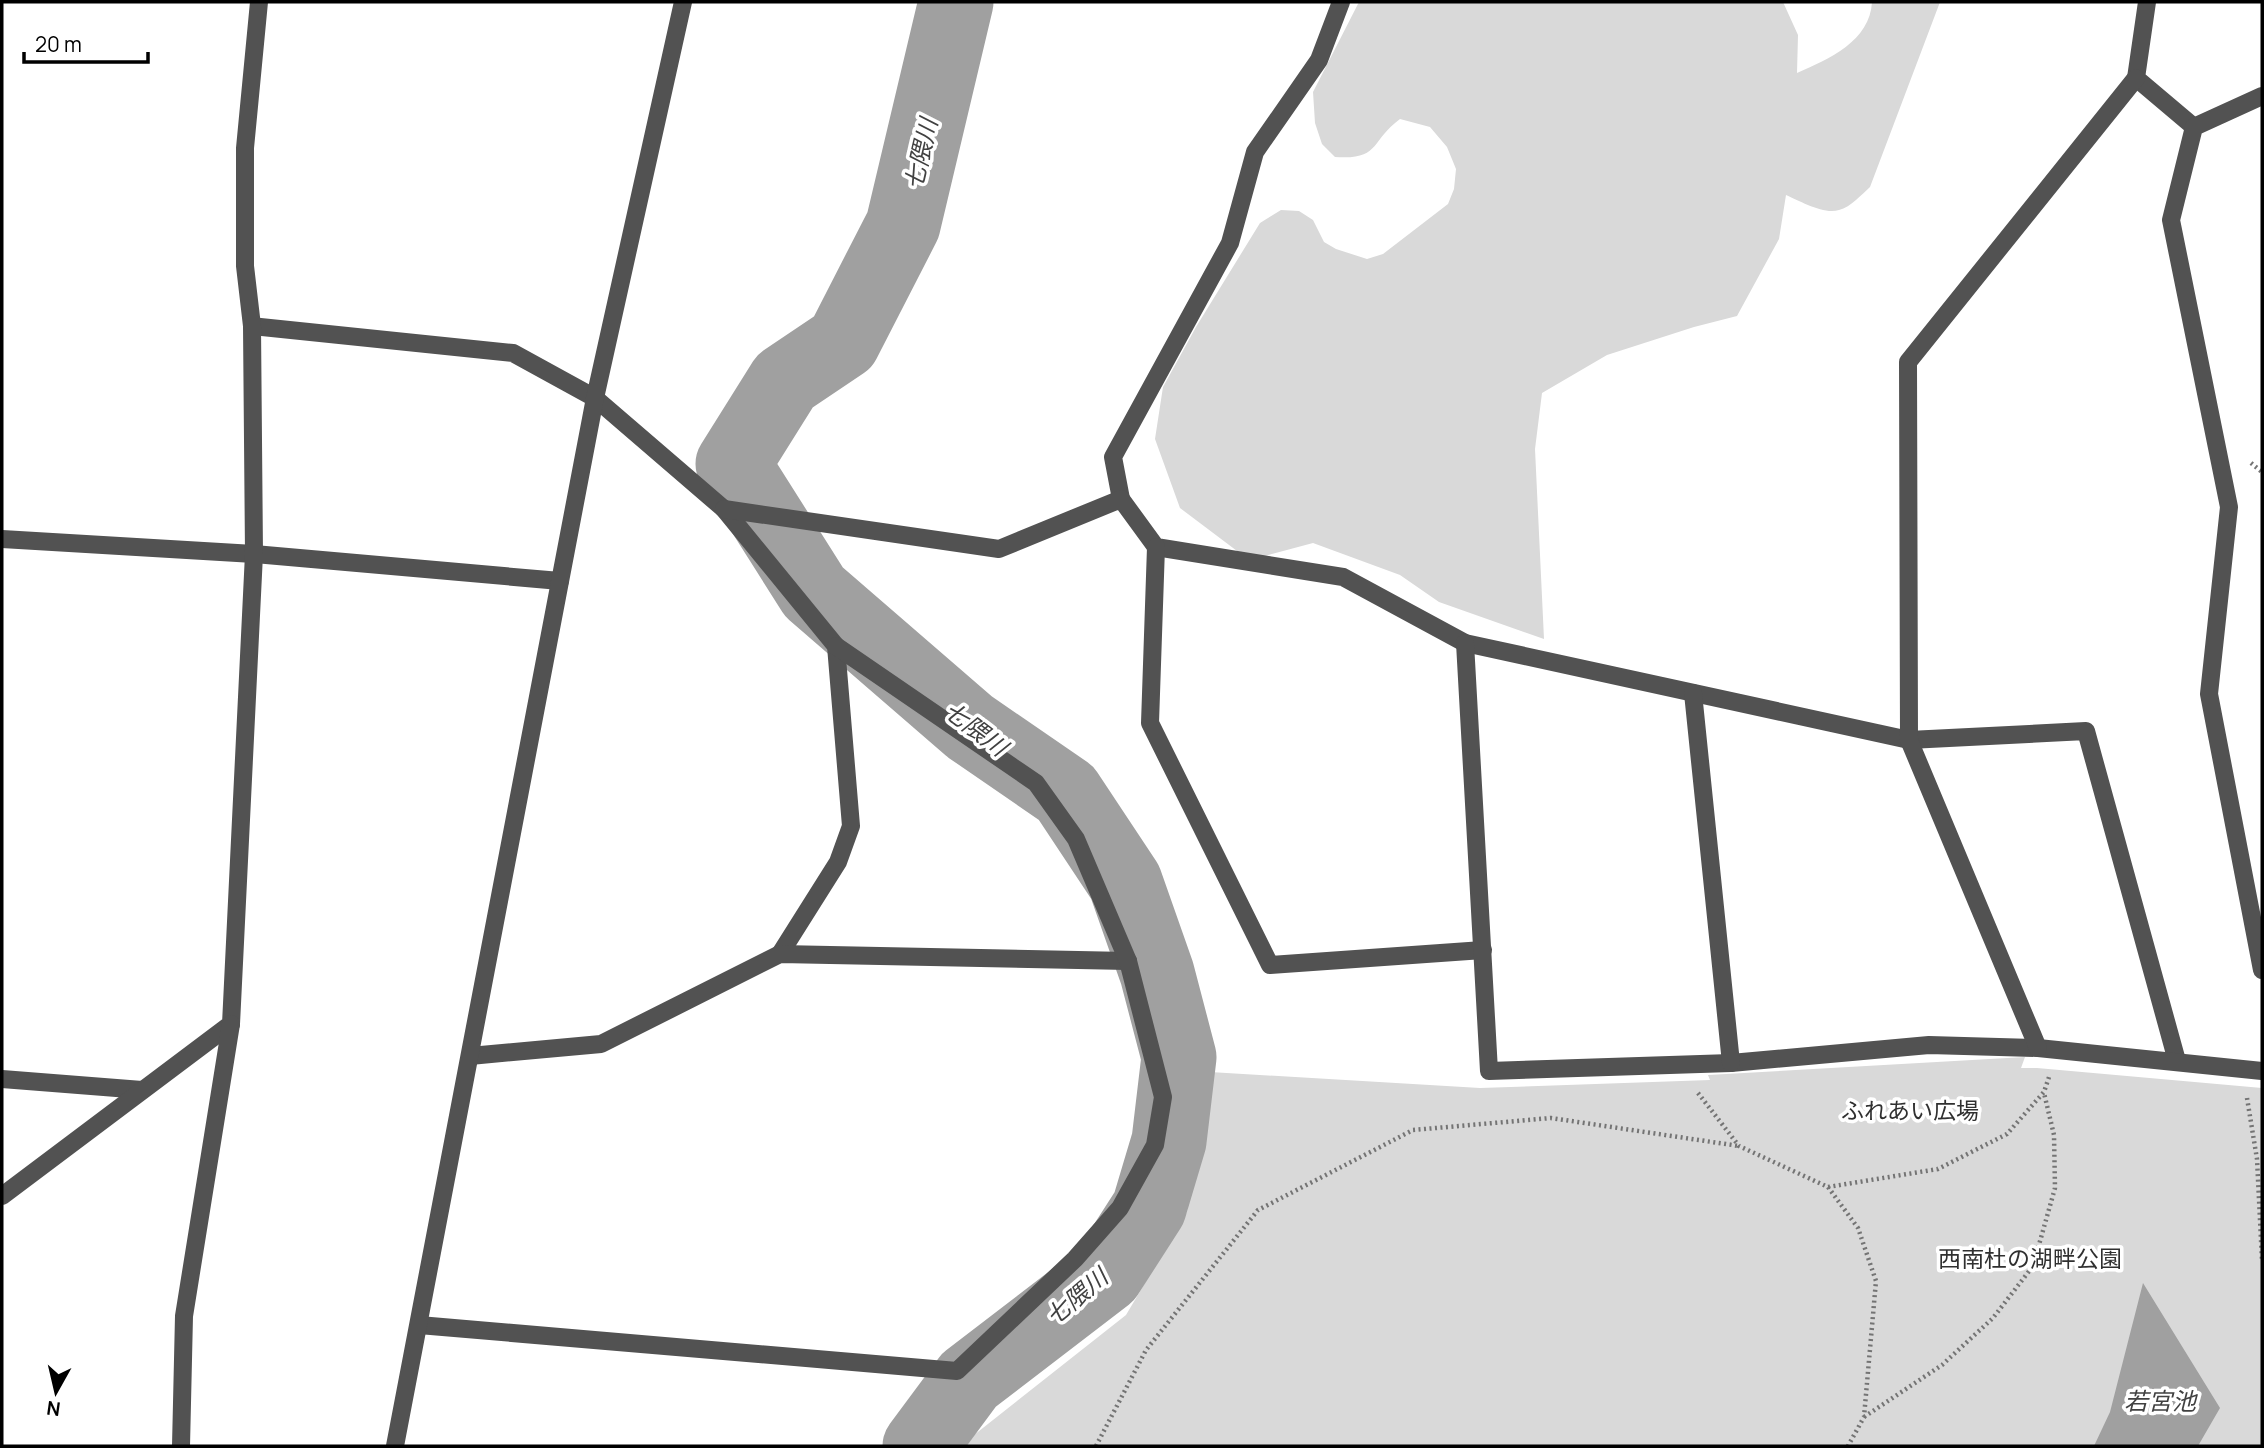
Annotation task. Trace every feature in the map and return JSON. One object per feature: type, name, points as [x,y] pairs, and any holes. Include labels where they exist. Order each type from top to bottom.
[{"type":"street","points":[[181,1446],[184,1316],[231,1024],[254,554],[252,326],[245,266],[245,148],[259,2]]},
{"type":"street","points":[[395,1446],[595,398],[683,2]]},
{"type":"street","points":[[1341,2],[1319,60],[1255,152],[1230,243],[1112,457],[1121,499],[1156,547],[1150,723],[1270,965],[1483,950]]},
{"type":"street","points":[[2038,1048],[1909,740],[1908,362],[2136,78],[2147,2]]},
{"type":"street","points":[[2136,78],[2194,127]]},
{"type":"street","points":[[2194,127],[2262,96]]},
{"type":"street","points":[[2194,127],[2172,220],[2229,507],[2209,694],[2262,970]]},
{"type":"street","points":[[252,326],[513,353],[595,398],[724,509],[836,646],[1036,783],[1076,839],[1128,961],[1163,1097],[1155,1145],[1120,1208],[1075,1259],[957,1371],[419,1325]]},
{"type":"street","points":[[724,509],[999,549],[1121,499]]},
{"type":"street","points":[[2,539],[254,554],[560,581]]},
{"type":"street","points":[[1156,547],[1343,577],[1465,643],[1909,740],[2086,731],[2177,1061]]},
{"type":"street","points":[[1465,643],[1489,1071],[1731,1063],[1929,1045],[2038,1048],[2262,1070]]},
{"type":"street","points":[[780,954],[838,862],[851,826],[836,646]]},
{"type":"street","points":[[1693,693],[1731,1063]]},
{"type":"street","points":[[470,1056],[601,1044],[780,954],[1128,961]]},
{"type":"street","points":[[2,1195],[231,1024]]},
{"type":"street","points":[[2,1079],[142,1090]]},
{"type":"path","points":[[1828,1187],[1938,1169],[2007,1134],[2044,1092],[2058,1050]]},
{"type":"path","points":[[1685,1064],[1700,1096],[1739,1146]]},
{"type":"path","points":[[1864,1417],[1942,1365],[1993,1318],[2033,1266],[2055,1188],[2054,1136],[2044,1092]]},
{"type":"path","points":[[2247,1096],[2257,1159],[2262,1260]]},
{"type":"path","points":[[1096,1446],[1146,1350],[1258,1210],[1413,1130],[1551,1118],[1739,1146],[1828,1187],[1858,1228],[1877,1281],[1864,1417],[1847,1446]]},
{"type":"green space","points":[[1359,2],[1783,2],[1798,35],[1797,73],[1834,55],[1856,38],[1870,16],[1872,2],[1940,2],[1870,187],[1848,206],[1833,211],[1812,207],[1786,195],[1779,239],[1737,316],[1607,355],[1542,393],[1535,449],[1544,639],[1439,602],[1400,575],[1313,543],[1249,560],[1180,508],[1155,439],[1163,387],[1196,327],[1260,223],[1281,210],[1299,211],[1313,220],[1324,242],[1367,259],[1383,254],[1448,204],[1454,189],[1456,169],[1447,147],[1430,127],[1400,119],[1373,148],[1360,156],[1335,157],[1322,144],[1315,123],[1313,92]]},
{"type":"green space","name":"西南杜の湖畔公園","points":[[2025,1057],[2021,1068],[2262,1088],[2262,1446],[966,1446],[974,1435],[1126,1315],[1187,1212],[1210,1072],[1480,1088],[1710,1080],[1708,1075]]},
{"type":"water","name":"若宮池","points":[[2143,1283],[2220,1408],[2198,1446],[2094,1446],[2110,1412]]},
{"type":"waterway","name":"七隈川","points":[[920,1446],[969,1380],[1106,1275],[1149,1208],[1169,1141],[1179,1057],[1157,973],[1125,882],[1066,793],[970,727],[814,592],[733,464],[785,381],[843,342],[903,225],[956,2]]},
{"type":"park label","name":"ふれあい広場","points":[[1910,1110]]}]
